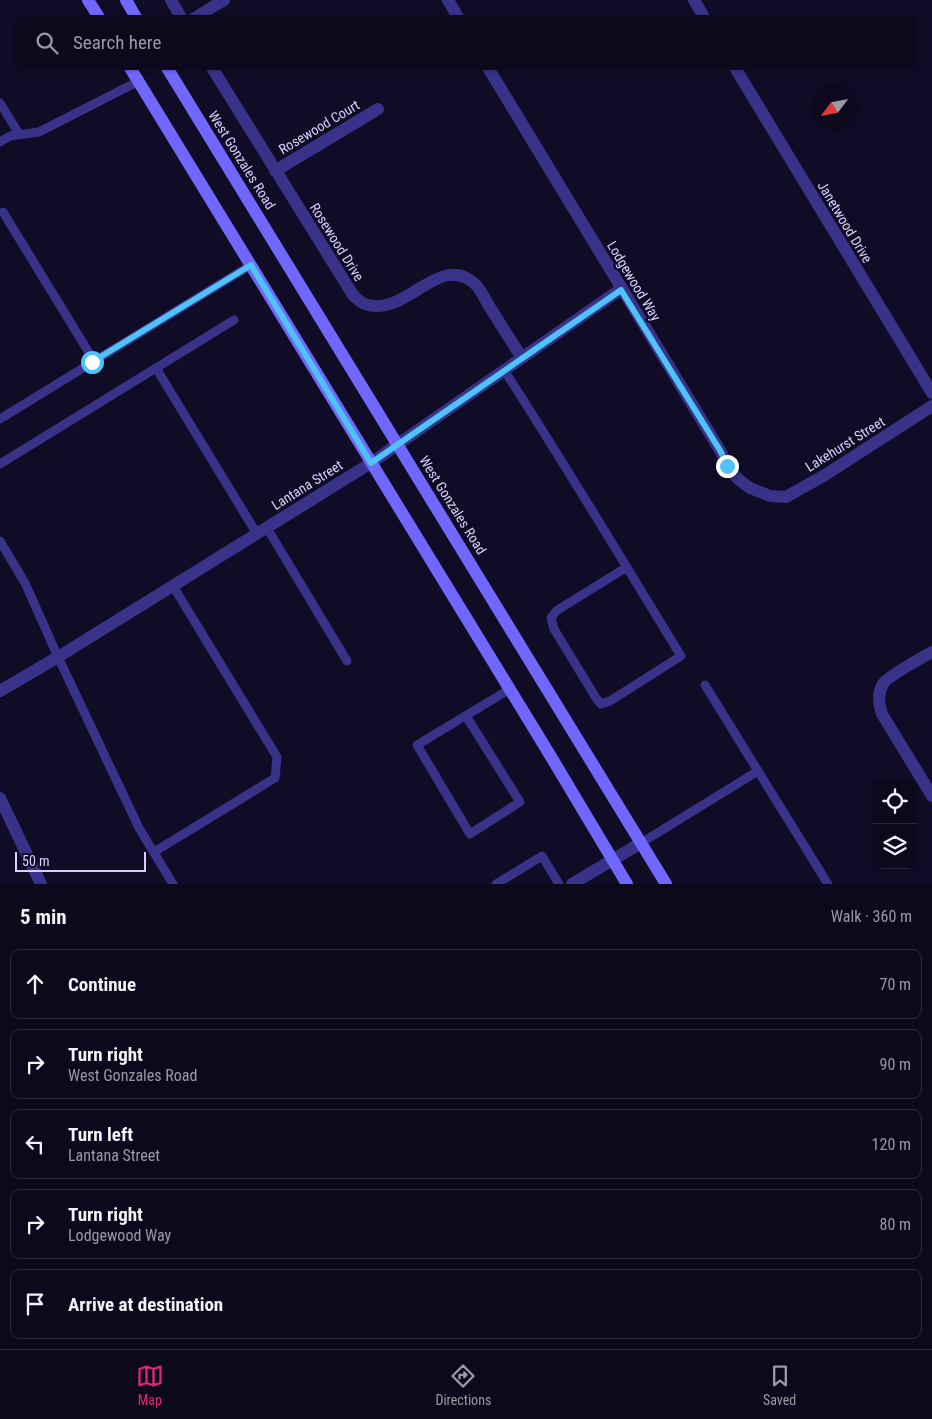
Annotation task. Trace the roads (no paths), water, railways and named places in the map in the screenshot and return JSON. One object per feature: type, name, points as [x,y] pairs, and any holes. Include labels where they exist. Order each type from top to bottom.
[{"type":"main road","points":[[88,0],[97,15]]},
{"type":"main road","points":[[126,0],[135,15]]},
{"type":"main road","points":[[132,70],[627,884]]},
{"type":"main road","name":"West Gonzales Road","points":[[168,70],[666,884]]},
{"type":"street","points":[[171,0],[180,15]]},
{"type":"street","points":[[200,15],[224,0]]},
{"type":"street","points":[[448,0],[457,15]]},
{"type":"street","points":[[694,0],[703,15]]},
{"type":"street","name":"Rosewood Drive","points":[[213,70],[353,296],[365,304],[378,306],[401,300],[441,276],[453,274],[464,277],[478,287],[522,358]]},
{"type":"street","name":"Lodgewood Way","points":[[489,70],[716,444],[727,466],[750,488],[770,496]]},
{"type":"street","name":"Janetwood Drive","points":[[736,70],[932,393]]},
{"type":"street","name":"Rosewood Court","points":[[275,171],[378,109]]},
{"type":"street","name":"Lantana Street","points":[[0,691],[371,463],[621,290]]},
{"type":"street","name":"Lakehurst Street","points":[[770,496],[786,497],[825,475],[932,406]]},
{"type":"street","points":[[932,652],[884,682],[880,692],[879,703],[882,714],[932,796]]},
{"type":"street","points":[[0,798],[40,884]]},
{"type":"street","points":[[572,884],[641,843]]},
{"type":"lane","points":[[0,142],[10,136],[39,132],[139,81]]},
{"type":"lane","points":[[0,102],[20,134]]},
{"type":"lane","points":[[3,212],[94,361]]},
{"type":"lane","points":[[0,419],[251,265]]},
{"type":"lane","points":[[0,464],[234,320]]},
{"type":"lane","points":[[156,368],[347,661]]},
{"type":"lane","points":[[504,370],[627,567],[681,656],[610,701],[601,704],[554,629],[551,618],[556,611],[627,567]]},
{"type":"lane","points":[[0,541],[25,583],[139,828],[173,884]]},
{"type":"lane","points":[[154,852],[275,778],[277,757],[173,586]]},
{"type":"lane","points":[[705,684],[828,884]]},
{"type":"lane","points":[[466,716],[520,802],[470,834],[417,745],[510,689]]},
{"type":"lane","points":[[641,843],[758,771]]},
{"type":"lane","points":[[496,884],[542,856],[559,884]]}]
